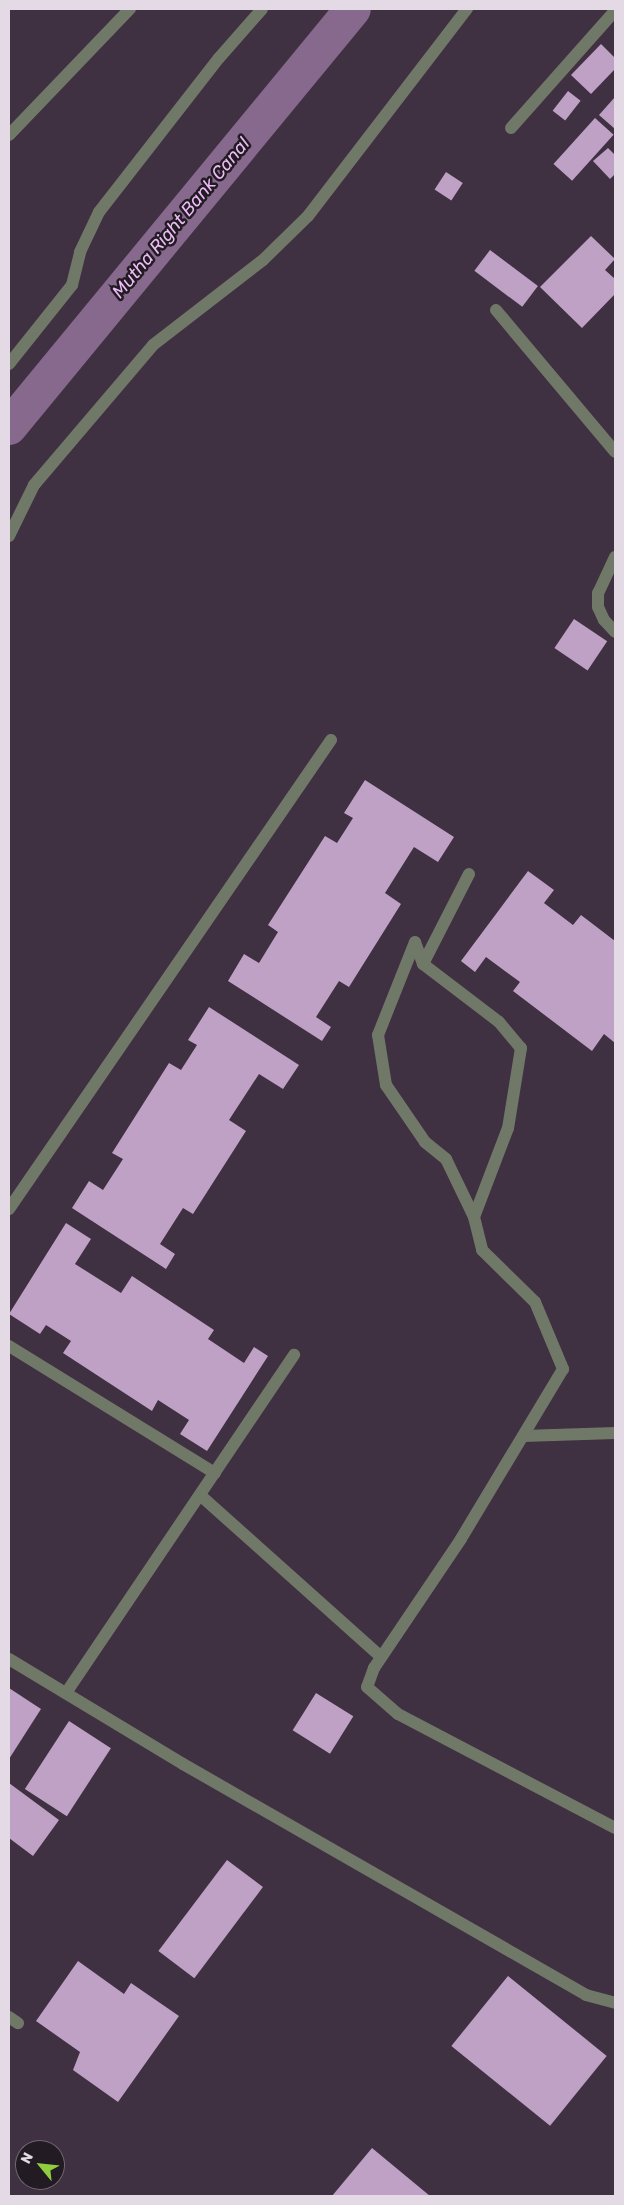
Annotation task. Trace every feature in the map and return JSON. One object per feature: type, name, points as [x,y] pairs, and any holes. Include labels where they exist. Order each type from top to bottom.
[{"type":"street","points":[[9,135],[130,9]]},
{"type":"street","points":[[9,364],[72,285],[80,252],[99,212],[219,58],[262,9]]},
{"type":"street","points":[[9,536],[34,485],[153,345],[263,260],[308,216],[467,9]]},
{"type":"street","points":[[511,128],[615,11]]},
{"type":"street","points":[[496,310],[615,452]]},
{"type":"street","points":[[615,557],[598,593],[598,607],[604,620],[615,632]]},
{"type":"street","points":[[9,1209],[331,740]]},
{"type":"street","points":[[423,964],[469,874]]},
{"type":"street","points":[[474,1216],[508,1128],[521,1048],[499,1022],[423,964],[415,942],[378,1035],[386,1085],[425,1142],[446,1159],[474,1216],[482,1250],[535,1302],[563,1369],[461,1539],[381,1657],[367,1687],[398,1714],[615,1828]]},
{"type":"street","points":[[9,1346],[215,1472]]},
{"type":"street","points":[[66,1693],[294,1355]]},
{"type":"street","points":[[523,1436],[615,1433]]},
{"type":"street","points":[[200,1495],[381,1657]]},
{"type":"street","points":[[9,1659],[183,1764],[586,1995],[615,2003]]},
{"type":"building","points":[[601,44],[615,58],[615,69],[591,94],[571,75]]},
{"type":"building","points":[[568,91],[581,101],[565,121],[553,111]]},
{"type":"building","points":[[615,97],[615,129],[599,115]]},
{"type":"building","points":[[595,118],[614,135],[572,181],[554,164]]},
{"type":"building","points":[[608,148],[615,155],[615,174],[610,179],[593,161]]},
{"type":"building","points":[[446,172],[463,183],[451,201],[435,190]]},
{"type":"building","points":[[591,236],[615,259],[605,270],[615,279],[615,294],[582,328],[540,287]]},
{"type":"building","points":[[490,250],[538,286],[522,307],[474,271]]},
{"type":"building","points":[[574,619],[607,641],[588,670],[554,648]]},
{"type":"building","points":[[365,780],[454,837],[438,862],[414,847],[385,893],[401,904],[349,987],[339,981],[316,1017],[331,1027],[322,1041],[228,981],[244,954],[259,963],[278,932],[268,925],[325,836],[337,843],[353,818],[344,813]]},
{"type":"building","points":[[528,871],[554,890],[544,903],[573,925],[581,915],[615,941],[615,1043],[604,1034],[592,1051],[513,991],[520,982],[486,957],[475,972],[461,961]]},
{"type":"building","points":[[209,1007],[299,1065],[283,1089],[259,1074],[229,1120],[246,1131],[193,1214],[183,1208],[160,1244],[175,1254],[166,1269],[72,1208],[89,1181],[103,1190],[123,1159],[112,1153],[169,1063],[181,1070],[197,1045],[188,1040]]},
{"type":"building","points":[[66,1223],[91,1239],[75,1264],[121,1293],[132,1276],[214,1330],[208,1339],[244,1363],[254,1347],[268,1356],[207,1451],[180,1434],[189,1420],[158,1400],[152,1411],[63,1353],[71,1341],[46,1325],[40,1334],[9,1314]]},
{"type":"building","points":[[9,1688],[41,1709],[9,1759]]},
{"type":"building","points":[[316,1693],[353,1716],[330,1754],[293,1730]]},
{"type":"building","points":[[69,1721],[111,1748],[67,1816],[25,1789]]},
{"type":"building","points":[[9,1783],[59,1820],[33,1856],[9,1838]]},
{"type":"building","points":[[227,1860],[263,1887],[194,1978],[158,1951]]},
{"type":"building","points":[[78,1961],[124,1994],[131,1983],[179,2016],[118,2102],[73,2070],[80,2052],[36,2021]]},
{"type":"building","points":[[508,1976],[607,2056],[550,2126],[451,2046]]},
{"type":"building","points":[[372,2148],[430,2196],[332,2196]]},
{"type":"waterway","name":"Mutha Right Bank Canal","points":[[9,427],[353,9]]}]
